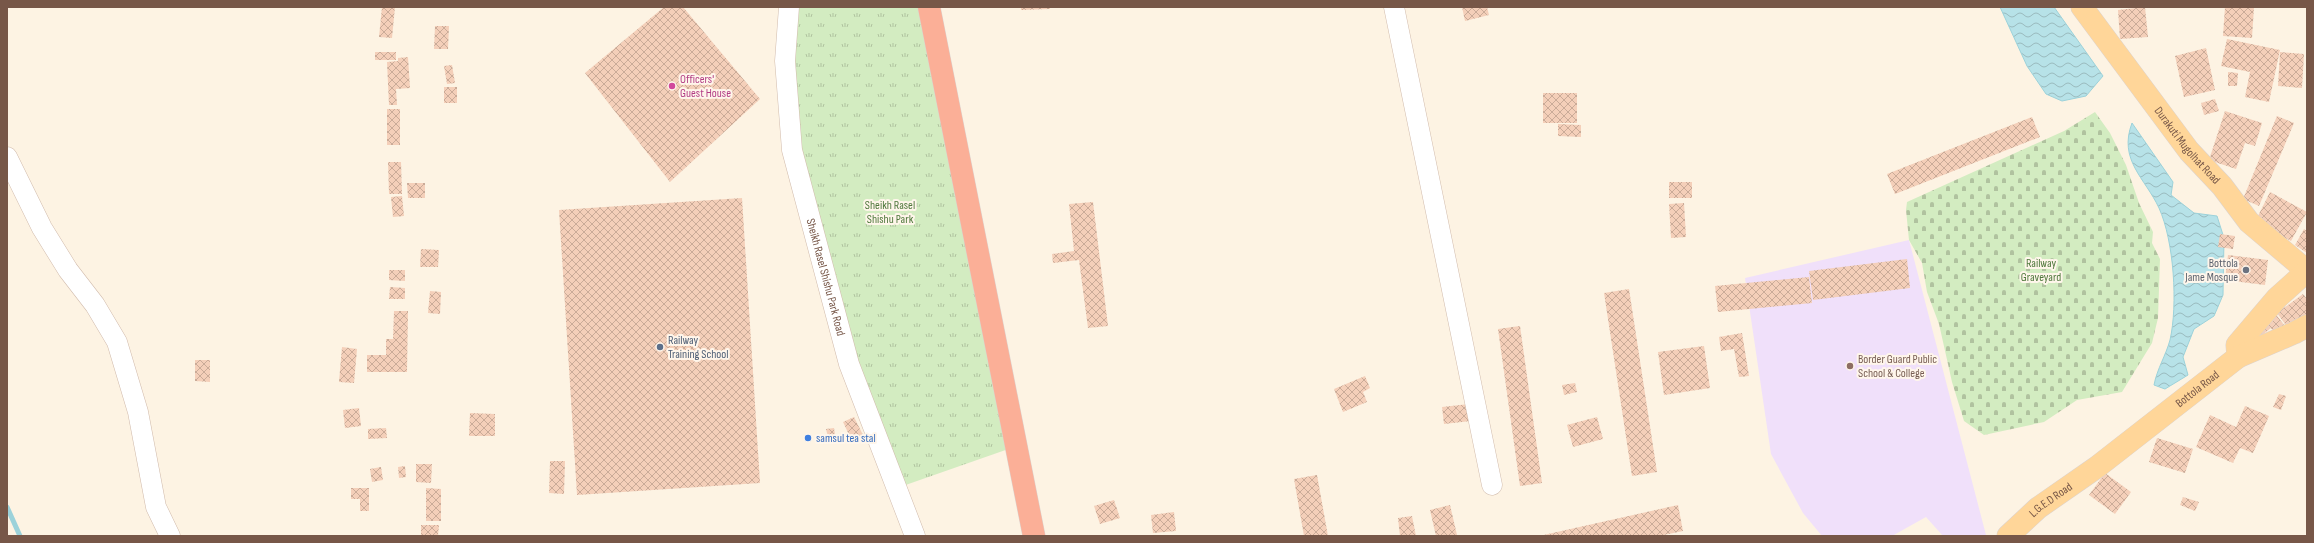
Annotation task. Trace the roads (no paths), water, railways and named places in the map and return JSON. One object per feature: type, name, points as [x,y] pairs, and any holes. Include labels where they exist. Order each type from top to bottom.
[{"type":"highway","points":[[929,7],[1034,536]]},
{"type":"main road","name":"Durakuti Mugolhat Road","points":[[2082,7],[2189,151],[2222,186],[2248,222],[2307,271]]},
{"type":"main road","points":[[2238,357],[2237,345],[2277,298],[2307,271]]},
{"type":"main road","name":"Bottola Road","points":[[2097,467],[2238,357],[2307,326]]},
{"type":"main road","name":"L.G.E.D Road","points":[[2008,536],[2038,508],[2097,467]]},
{"type":"street","name":"Sheikh Rasel Shishu Park Road","points":[[789,7],[785,61],[792,150],[849,364],[915,536]]},
{"type":"street","points":[[1394,7],[1492,484]]},
{"type":"street","points":[[7,157],[42,228],[68,270],[95,305],[117,342],[138,412],[156,508],[170,536]]},
{"type":"water","points":[[2000,7],[2054,7],[2103,76],[2086,96],[2062,101],[2046,94],[2027,66]]},
{"type":"water","points":[[2132,123],[2173,182],[2171,195],[2194,213],[2217,216],[2224,238],[2223,295],[2214,316],[2194,329],[2183,357],[2188,375],[2165,389],[2154,385],[2170,340],[2172,326],[2174,292],[2171,255],[2164,222],[2159,208],[2135,168],[2128,148]]},
{"type":"waterway","points":[[7,507],[20,536]]},
{"type":"place","name":"Officers' Guest House","points":[[672,86]]},
{"type":"place","name":"Bottola Jame Mosque","points":[[2246,270]]},
{"type":"place","name":"Railway Training School","points":[[660,347]]},
{"type":"place","name":"Border Guard Public School & College","points":[[1850,366]]},
{"type":"place","name":"samsul tea stal","points":[[808,438]]},
{"type":"park label","name":"Sheikh Rasel Shishu Park","points":[[890,212]]},
{"type":"park label","name":"Railway Graveyard","points":[[2041,270]]}]
